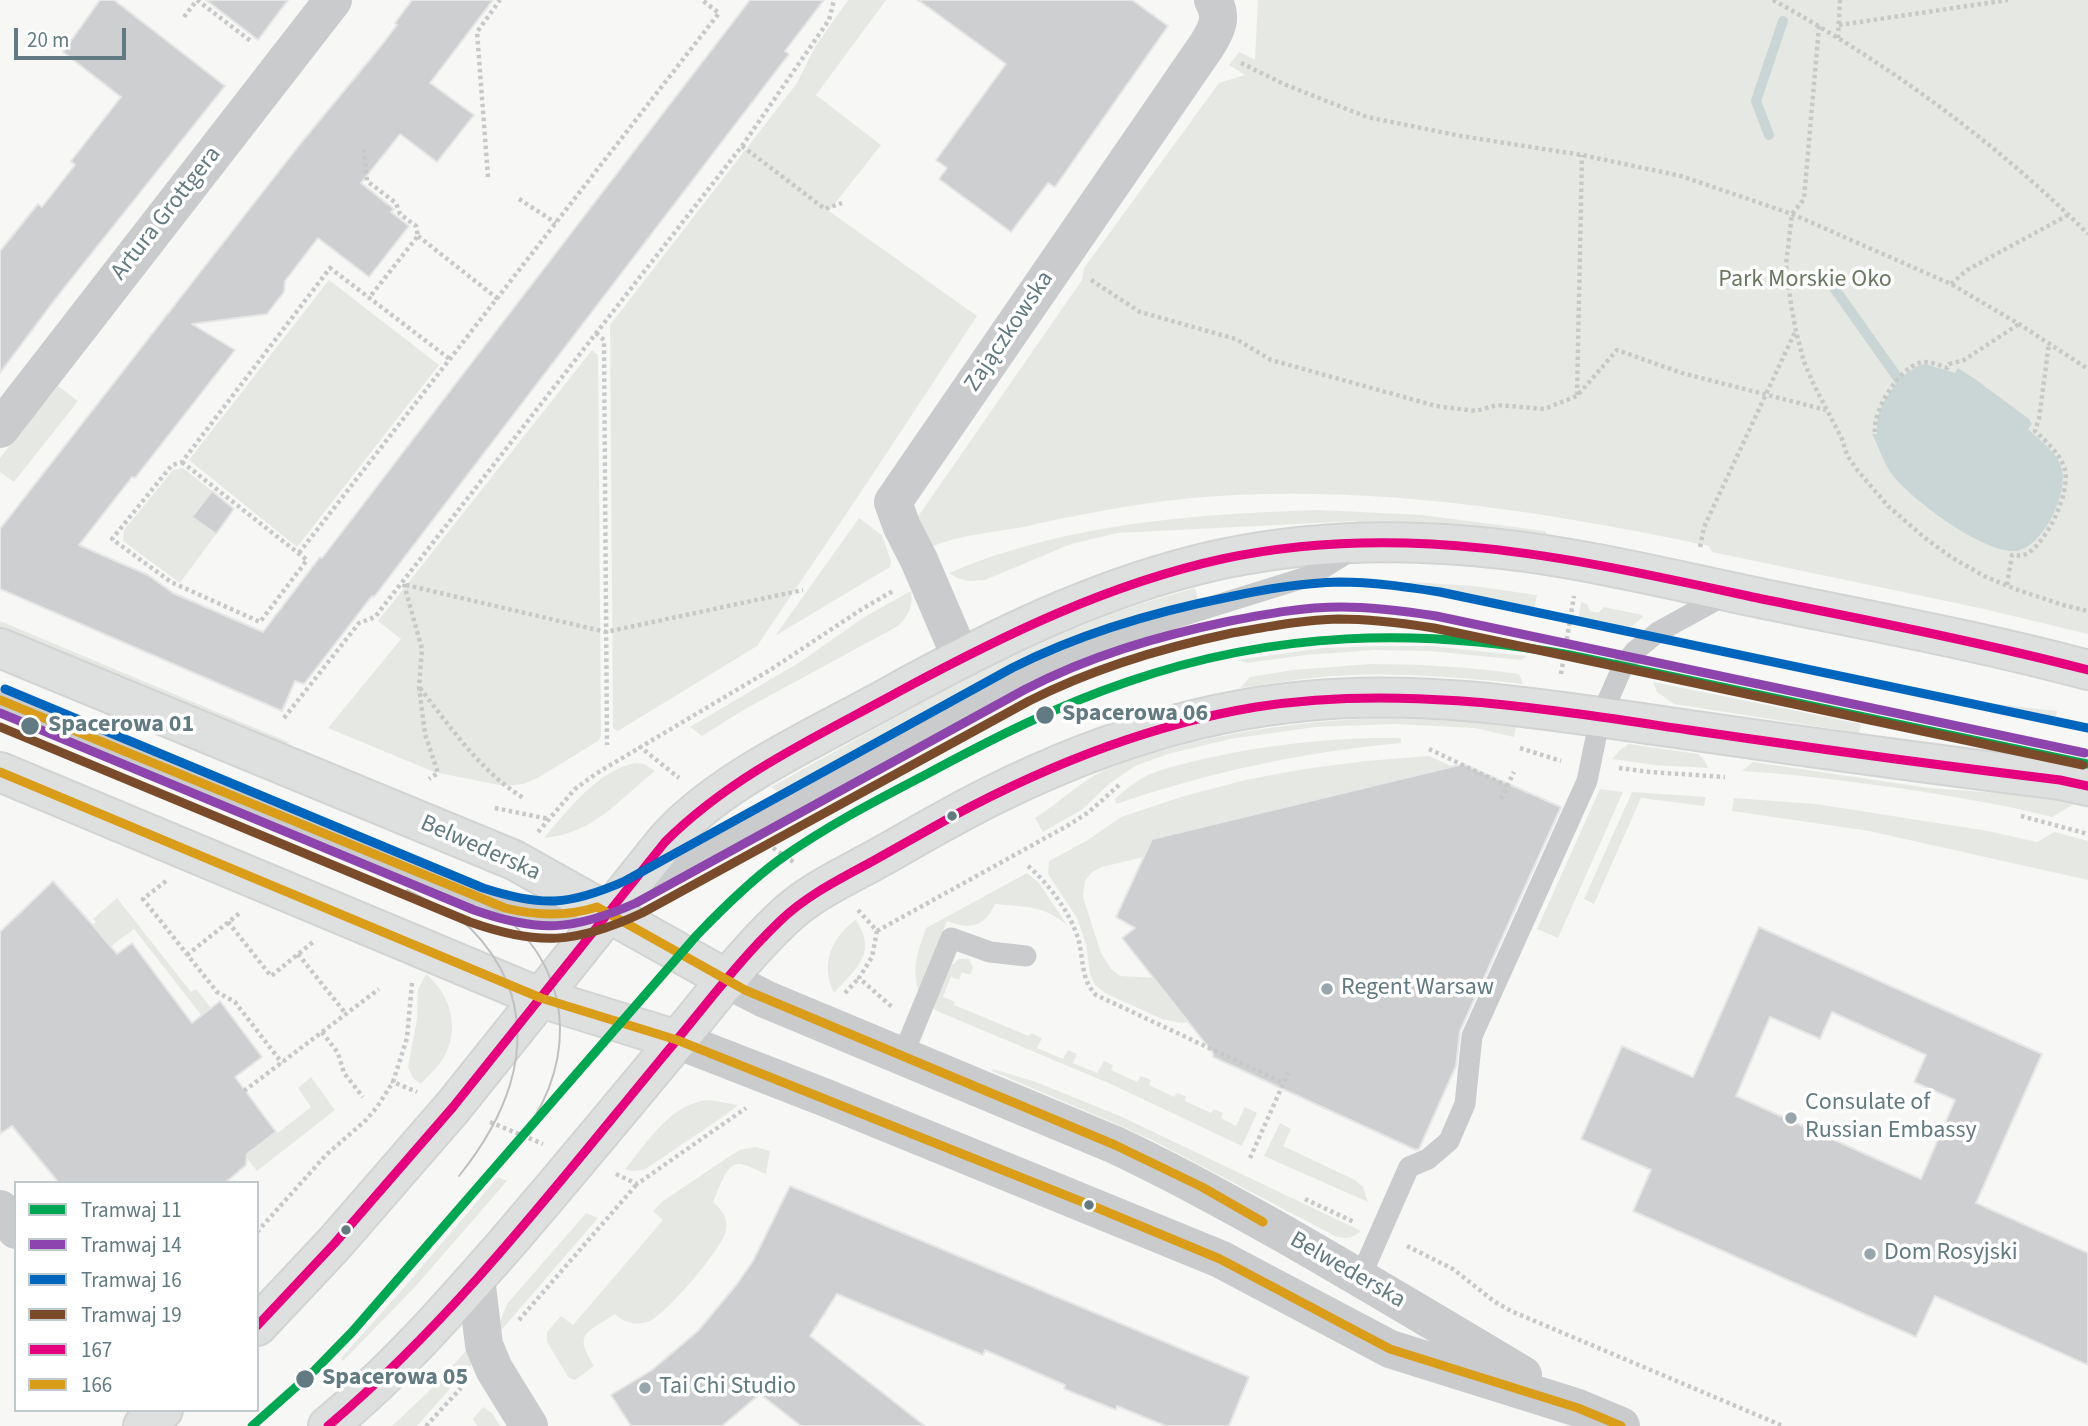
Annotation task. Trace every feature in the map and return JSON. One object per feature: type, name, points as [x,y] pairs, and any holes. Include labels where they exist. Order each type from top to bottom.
[{"type":"main road","points":[[259,1324],[334,1244],[453,1107],[541,998],[610,905],[677,828],[719,795],[768,764],[961,658],[1080,602],[1150,577],[1267,551],[1364,542],[1447,544],[1555,557],[1997,648],[2088,670]]},
{"type":"main road","name":"Belwederska","points":[[0,648],[514,860],[610,905],[728,980]]},
{"type":"main road","points":[[328,1426],[387,1374],[437,1323],[774,926],[795,906],[1005,789],[1062,762],[1140,734],[1254,708],[1366,696],[1424,697],[1488,702],[2088,786]]},
{"type":"main road","name":"Belwederska","points":[[0,772],[541,998],[677,1040]]},
{"type":"main road","points":[[143,1426],[160,1412]]},
{"type":"street","name":"Artura Grottgera","points":[[0,429],[333,0]]},
{"type":"street","name":"Zajączkowska","points":[[961,658],[893,502],[1207,45],[1216,10]]},
{"type":"street","name":"Belwederska","points":[[728,980],[765,999],[1157,1164],[1360,1278],[1578,1408]]},
{"type":"street","name":"Belwederska","points":[[677,1040],[1220,1259],[1390,1349],[1578,1408],[1621,1426]]},
{"type":"street","points":[[0,1209],[14,1227]]},
{"type":"street","points":[[477,1278],[484,1345],[494,1369],[528,1426]]},
{"type":"lane","points":[[0,700],[495,905],[516,912],[566,915],[610,905],[1041,667],[1111,638],[1310,576],[1364,542]]},
{"type":"lane","points":[[1360,1278],[1409,1167],[1428,1158],[1450,1142],[1465,1104],[1472,1037],[1587,781],[1600,718],[1618,675],[1635,651],[1658,632],[1730,592]]},
{"type":"lane","points":[[902,1057],[951,938],[990,952],[1026,956]]},
{"type":"path","points":[[184,17],[197,0],[260,48]]},
{"type":"path","points":[[488,177],[477,32],[500,0]]},
{"type":"path","points":[[299,553],[719,13],[702,0]]},
{"type":"path","points":[[284,718],[359,623],[375,617],[404,584],[742,146],[829,20],[834,0]]},
{"type":"path","points":[[1773,0],[1838,38],[1921,95],[2003,156],[2088,234]]},
{"type":"path","points":[[1838,38],[1840,0]]},
{"type":"path","points":[[1839,25],[2008,0]]},
{"type":"path","points":[[1819,26],[1804,199],[1792,214],[1786,264],[1796,331],[1804,362],[1826,410],[1842,439],[1847,455],[1858,471],[1888,506],[1925,538],[1984,576],[2063,606],[2088,611]]},
{"type":"path","points":[[1240,62],[1286,85],[1367,117],[1461,136],[1581,155],[1681,176],[1792,214],[1951,285],[2020,324],[2088,369]]},
{"type":"path","points":[[742,146],[825,209],[842,203]]},
{"type":"path","points":[[364,149],[367,181],[396,203],[400,214],[416,226],[418,236],[498,299]]},
{"type":"path","points":[[1577,396],[1581,155]]},
{"type":"path","points":[[519,199],[556,223]]},
{"type":"path","points":[[1951,285],[1967,270],[2068,215]]},
{"type":"path","points":[[369,298],[418,236]]},
{"type":"path","points":[[182,462],[307,560],[260,621],[171,582],[112,538],[172,465],[182,462],[330,268],[451,360]]},
{"type":"path","points":[[1089,279],[1140,312],[1236,339],[1271,360],[1436,406],[1476,411],[1497,405],[1544,408],[1577,396],[1617,350],[1682,373],[1826,410]]},
{"type":"path","points":[[1875,432],[1875,416],[1884,398],[1912,367],[1925,362],[1947,368],[2020,324]]},
{"type":"path","points":[[1699,553],[1704,527],[1796,331]]},
{"type":"path","points":[[596,333],[604,340],[607,745]]},
{"type":"path","points":[[2007,585],[2012,555],[2024,555],[2034,548],[2053,520],[2066,485],[2063,464],[2035,431],[2049,343]]},
{"type":"path","points":[[537,834],[582,783],[639,746],[770,670],[862,610],[925,575]]},
{"type":"path","points":[[404,584],[606,632],[803,590]]},
{"type":"path","points":[[404,584],[422,649],[419,687],[425,734],[438,773],[429,779]]},
{"type":"path","points":[[1560,683],[1574,597]]},
{"type":"path","points":[[419,687],[458,737],[504,786],[525,799]]},
{"type":"path","points":[[639,746],[664,768]]},
{"type":"path","points":[[1516,747],[1566,762]]},
{"type":"path","points":[[1429,749],[1507,786]]},
{"type":"path","points":[[1501,799],[1514,772]]},
{"type":"path","points":[[877,931],[1067,826],[1089,812],[1121,783]]},
{"type":"path","points":[[1028,866],[1043,879],[1073,924],[1086,980],[1097,995],[1284,1083]]},
{"type":"path","points":[[169,878],[143,899],[217,992],[235,1002],[282,1063]]},
{"type":"path","points":[[187,955],[245,909]]},
{"type":"path","points":[[228,922],[271,976],[316,940]]},
{"type":"path","points":[[298,954],[346,1014]]},
{"type":"path","points":[[259,1231],[326,1155],[366,1120],[393,1082],[407,1038],[414,976]]},
{"type":"path","points":[[244,1091],[379,989]]},
{"type":"path","points":[[322,1032],[338,1054],[344,1073],[363,1097]]},
{"type":"path","points":[[1250,1158],[1288,1073]]},
{"type":"path","points":[[393,1082],[419,1093]]},
{"type":"path","points":[[513,1327],[637,1184],[749,1105]]},
{"type":"path","points":[[486,1121],[544,1145]]},
{"type":"path","points":[[615,1174],[637,1184]]},
{"type":"path","points":[[426,1426],[466,1381]]},
{"type":"green space","points":[[848,0],[886,0],[816,95],[881,145],[829,211],[977,316],[757,646],[618,731],[613,728],[610,325],[797,83],[815,47]]},
{"type":"green space","name":"Park Morskie Oko","points":[[1258,0],[2088,0],[2088,634],[1984,609],[1712,552],[1709,546],[1650,534],[1474,505],[1415,499],[1296,494],[1185,499],[967,536],[929,548],[917,518],[1082,280],[1084,268],[1219,83],[1245,75],[1229,65],[1239,52],[1255,60]]},
{"type":"green space","points":[[329,280],[439,365],[297,547],[189,460]]},
{"type":"green space","points":[[592,350],[598,355],[601,736],[598,741],[536,779],[523,784],[504,786],[434,772],[328,728],[401,639],[378,621]]},
{"type":"green space","points":[[58,386],[78,401],[14,482],[0,472],[0,458]]},
{"type":"green space","points":[[183,468],[212,491],[192,517],[216,534],[180,583],[123,541],[124,530],[173,470]]},
{"type":"green space","points":[[1320,510],[1422,515],[1545,531],[1547,534],[1546,537],[1357,525],[1356,521],[1118,533],[1071,544],[985,580],[969,581],[949,573],[1038,543],[1131,524],[1225,514]]},
{"type":"green space","points":[[859,518],[882,535],[891,561],[890,567],[775,636]]},
{"type":"green space","points":[[1410,582],[1473,586],[1537,595],[1533,615],[1409,591]]},
{"type":"green space","points":[[1195,588],[1198,600],[1105,630],[1043,654],[784,796],[771,787],[934,696],[1018,654],[1114,613]]},
{"type":"green space","points":[[911,591],[909,610],[898,626],[745,709],[702,736],[690,727],[800,662],[866,616]]},
{"type":"green space","points":[[1581,602],[1587,604],[1590,611],[1598,613],[1604,607],[1643,617],[1622,634],[1578,624]]},
{"type":"green space","points":[[0,621],[291,743],[278,743],[0,628]]},
{"type":"green space","points":[[1691,645],[1709,646],[1986,705],[2057,711],[2054,724],[1689,648]]},
{"type":"green space","points":[[1430,646],[1527,656],[1521,660],[1430,651],[1374,650],[1247,663],[1237,660],[1323,648]]},
{"type":"green space","points":[[1370,664],[1445,666],[1519,674],[1523,684],[1374,675],[1324,677],[1240,688],[1250,677],[1293,670]]},
{"type":"green space","points":[[1653,682],[1861,724],[1859,733],[1674,704],[1657,692]]},
{"type":"green space","points":[[1381,718],[1462,721],[1516,727],[1514,737],[1475,728],[1396,724],[1315,727],[1230,739],[1168,754],[1135,766],[1110,783],[1083,809],[1043,832],[1035,818],[1092,777],[1142,756],[1247,731],[1327,721]]},
{"type":"green space","points":[[1401,738],[1401,743],[1328,752],[1257,765],[1186,782],[1116,804],[1115,799],[1141,779],[1157,771],[1186,763],[1268,747]]},
{"type":"green space","points":[[1629,744],[1698,754],[1708,768],[1612,759]]},
{"type":"green space","points":[[1429,756],[1458,769],[1181,848],[1102,867],[1092,872],[1085,881],[1083,897],[1101,953],[1111,969],[1120,976],[1162,978],[1192,1021],[1182,1023],[1162,1019],[1105,993],[1095,985],[1077,918],[1048,874],[1049,861],[1088,840],[1121,817],[1181,797],[1245,780],[1304,769]]},
{"type":"green space","points":[[1753,762],[1929,788],[2055,797],[2088,802],[2088,808],[2074,804],[2052,817],[1995,804],[1898,788],[1742,771]]},
{"type":"green space","points":[[635,763],[644,764],[655,771],[592,823],[562,835],[544,838],[573,804],[596,783],[621,767]]},
{"type":"green space","points":[[1600,789],[1623,792],[1558,938],[1537,929]]},
{"type":"green space","points":[[1632,792],[1706,797],[1704,806],[1641,798],[1594,904],[1584,899]]},
{"type":"green space","points":[[1734,798],[1816,804],[1988,831],[2037,842],[2054,832],[2088,841],[2088,880],[1869,831],[1732,811]]},
{"type":"green space","points":[[1027,873],[1039,883],[1067,925],[1042,910],[995,904],[987,918],[976,924],[970,926],[947,921],[919,992],[916,967],[926,928]]},
{"type":"green space","points":[[117,898],[191,992],[196,989],[211,1008],[202,1016],[134,929],[0,1029],[96,922],[93,919]]},
{"type":"green space","points":[[856,920],[865,942],[865,951],[862,960],[834,993],[828,972],[830,952],[840,935]]},
{"type":"green space","points":[[959,959],[969,959],[973,968],[970,975],[962,972],[959,980],[951,977],[943,997],[955,1002],[954,1005],[1029,1036],[1031,1033],[1042,1038],[1037,1048],[1063,1059],[1068,1050],[1077,1054],[1073,1063],[1097,1073],[1104,1061],[1113,1065],[1111,1070],[1137,1082],[1141,1076],[1151,1080],[1149,1085],[1174,1097],[1177,1093],[1186,1096],[1185,1101],[1211,1113],[1214,1109],[1223,1113],[1221,1118],[1236,1126],[1245,1107],[1257,1113],[1242,1146],[1113,1085],[937,1011],[933,1008],[951,966]]},
{"type":"green space","points":[[426,974],[442,992],[451,1013],[452,1024],[448,1048],[443,1059],[421,1084],[413,1078],[408,1067],[417,1019],[418,990]]},
{"type":"green space","points":[[993,1069],[1036,1082],[1120,1116],[1361,1231],[1349,1238],[1335,1236],[1154,1141],[992,1071]]},
{"type":"green space","points":[[311,1077],[335,1110],[257,1171],[242,1152],[278,1133],[311,1107],[298,1088]]},
{"type":"green space","points":[[710,1100],[738,1105],[644,1170],[625,1169],[672,1116],[696,1102]]},
{"type":"green space","points":[[1280,1123],[1291,1129],[1283,1146],[1355,1180],[1363,1187],[1368,1202],[1264,1156]]},
{"type":"green space","points":[[755,1147],[770,1151],[766,1174],[738,1164],[729,1169],[713,1202],[724,1214],[726,1230],[716,1250],[693,1279],[650,1321],[631,1323],[615,1314],[590,1330],[584,1340],[584,1346],[594,1366],[575,1380],[569,1378],[547,1342],[547,1332],[561,1316],[573,1325],[663,1220],[653,1211],[663,1201],[739,1150]]},
{"type":"green space","points":[[498,1177],[507,1181],[415,1287],[343,1361],[341,1358]]},
{"type":"green space","points":[[586,1213],[598,1218],[498,1334],[507,1304]]},
{"type":"green space","points":[[467,1350],[473,1363],[417,1426],[392,1426],[428,1392]]},
{"type":"green space","points":[[483,1407],[492,1413],[500,1426],[477,1426],[473,1419]]},
{"type":"shaded area","points":[[1925,364],[1955,373],[1958,368],[1975,379],[2029,419],[2032,424],[2028,429],[2057,458],[2063,480],[2057,506],[2043,531],[2025,548],[2015,551],[2001,549],[1968,535],[1917,499],[1887,467],[1872,434],[1877,434],[1881,409],[1903,377],[1917,366]]},
{"type":"building","points":[[100,0],[114,0],[225,86],[56,298],[0,373],[0,251],[38,204],[42,207],[75,165],[71,161],[121,97],[63,52]]},
{"type":"building","points":[[206,0],[288,0],[258,40]]},
{"type":"building","points":[[412,0],[493,0],[430,83],[474,115],[437,162],[400,134],[361,183],[394,209],[391,212],[409,226],[369,277],[318,238],[285,281],[284,292],[267,314],[192,324],[235,350],[79,545],[148,575],[173,593],[263,632],[750,0],[824,0],[785,51],[789,54],[374,597],[372,596],[304,684],[295,681],[282,711],[0,589],[0,529],[301,143],[381,46]]},
{"type":"building","points":[[918,0],[1132,0],[1168,26],[1055,187],[1048,183],[1011,232],[939,179],[947,168],[936,160],[1006,64]]},
{"type":"building","points":[[212,491],[234,509],[216,534],[192,517]]},
{"type":"building","name":"Regent Warsaw","points":[[1463,764],[1561,807],[1460,1031],[1456,1066],[1419,1149],[1416,1150],[1213,1057],[1213,1053],[1122,938],[1135,928],[1116,917],[1152,839]]},
{"type":"building","points":[[53,881],[117,954],[132,943],[192,1023],[220,1001],[262,1057],[235,1077],[276,1132],[247,1154],[246,1165],[227,1181],[57,1181],[12,1126],[0,1134],[0,932]]},
{"type":"building","points":[[1759,927],[2042,1054],[1976,1203],[2088,1253],[2088,1365],[1935,1296],[1916,1337],[1633,1211],[1651,1170],[1581,1139],[1622,1046],[1693,1077]],"holes":[[[1832,1012],[1926,1055],[1914,1082],[1955,1100],[1921,1179],[1736,1096],[1770,1017],[1820,1039]]]},
{"type":"building","points":[[790,1186],[1249,1377],[1229,1426],[1166,1426],[1117,1406],[1116,1410],[1064,1389],[1065,1385],[985,1350],[983,1355],[837,1294],[810,1336],[925,1426],[801,1426],[760,1394],[722,1426],[631,1426],[611,1395],[652,1370],[698,1331],[753,1261]]},
{"type":"waterway","points":[[1769,135],[1756,101],[1783,21]]},
{"type":"waterway","points":[[1825,275],[1900,381]]},
{"type":"tram line","name":"16","points":[[5,689],[483,888],[539,901],[571,899],[625,881],[1012,668],[1064,644],[1173,610],[1256,591],[1297,585],[1352,582],[1440,592],[2088,728]]},
{"type":"tram line","name":"14","points":[[0,713],[474,910],[518,923],[556,926],[593,919],[636,903],[1024,690],[1073,667],[1124,648],[1177,633],[1271,613],[1327,607],[1365,608],[1436,616],[2085,753]]},
{"type":"tram line","name":"19","points":[[0,727],[470,922],[494,930],[537,938],[577,936],[642,913],[1053,689],[1128,660],[1179,645],[1232,633],[1311,621],[1362,620],[1434,628],[2083,765]]},
{"type":"tram line","name":"11","points":[[252,1426],[315,1370],[352,1332],[697,935],[757,877],[832,825],[999,737],[1101,691],[1182,665],[1237,652],[1292,644],[1347,639],[1457,640],[1570,655],[2088,764]]},
{"type":"tram line","points":[[454,888],[500,913],[530,942],[546,969],[556,998],[560,1028],[557,1058],[549,1088],[535,1117],[515,1144]]},
{"type":"tram line","points":[[407,890],[448,912],[477,935],[500,968],[515,1008],[518,1034],[510,1085],[489,1132],[459,1176]]},
{"type":"transit line","name":"167","points":[[259,1324],[334,1244],[453,1107],[665,842],[691,818],[718,796],[777,758],[938,671],[1056,614],[1138,582],[1222,559],[1291,548],[1359,543],[1494,549],[1627,571],[1966,641],[2088,670]]},
{"type":"transit line","name":"167","points":[[328,1426],[374,1385],[461,1296],[543,1203],[733,971],[790,912],[824,888],[989,797],[1100,749],[1176,724],[1256,707],[1364,698],[1419,699],[1581,714],[2088,786]]},
{"type":"transit line","name":"166","points":[[0,700],[505,908],[551,914],[597,907]]},
{"type":"transit line","name":"166","points":[[0,772],[541,998],[677,1040],[1095,1207],[1220,1259],[1390,1349],[1578,1408],[1621,1426]]},
{"type":"transit line","name":"166","points":[[597,907],[745,990],[1115,1145],[1202,1187],[1263,1222]]},
{"type":"place","name":"Spacerowa 06","points":[[1045,715]]},
{"type":"place","name":"Spacerowa 01","points":[[30,726]]},
{"type":"place","name":"Regent Warsaw","points":[[1327,989]]},
{"type":"place","name":"Consulate of Russian Embassy","points":[[1791,1118]]},
{"type":"place","name":"Dom Rosyjski","points":[[1870,1254]]},
{"type":"place","name":"Spacerowa 05","points":[[305,1379]]},
{"type":"place","name":"Tai Chi Studio","points":[[645,1388]]}]
